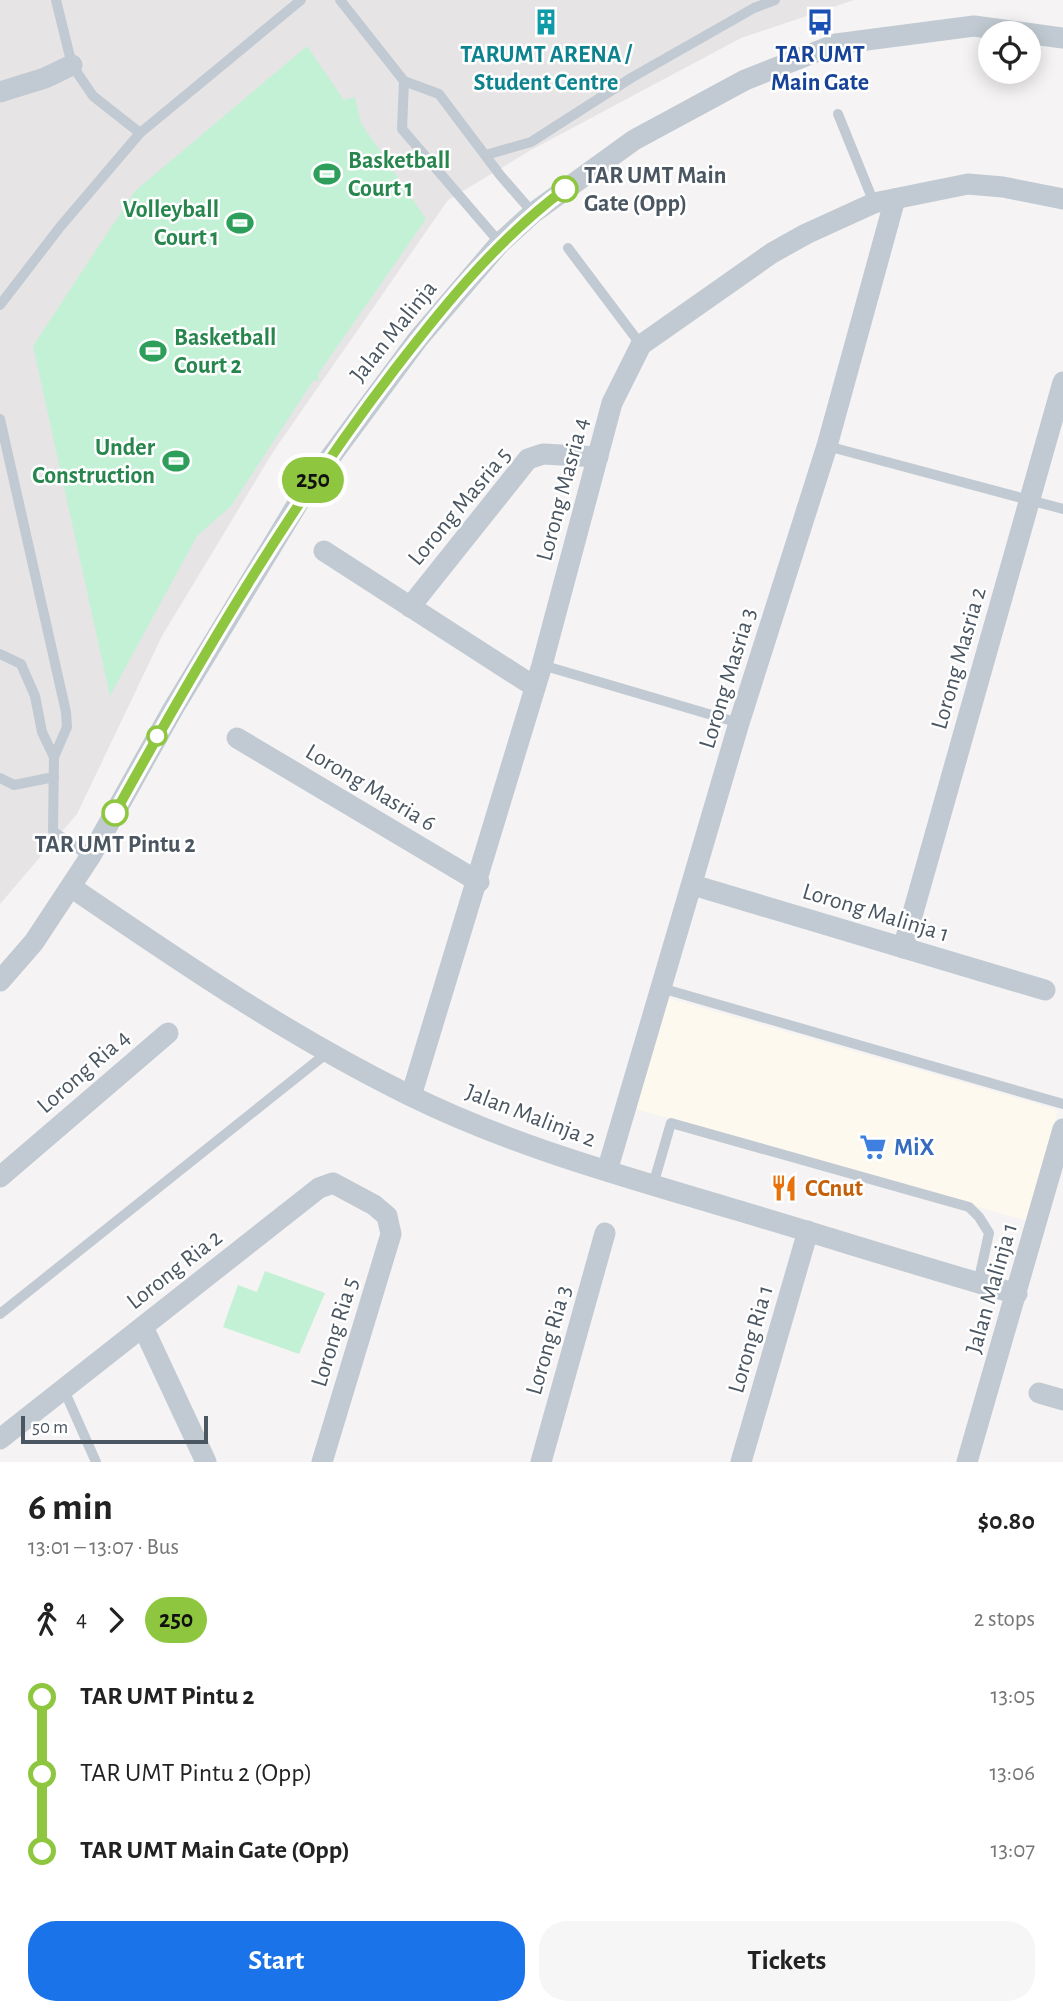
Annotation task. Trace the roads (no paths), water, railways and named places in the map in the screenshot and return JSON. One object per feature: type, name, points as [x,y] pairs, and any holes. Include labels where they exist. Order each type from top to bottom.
[{"type":"street","name":"Jalan Malinja","points":[[0,981],[34,942],[90,857],[173,709],[306,490],[410,349],[500,243],[533,213],[634,140],[745,80],[836,44],[974,26],[1063,38]]},
{"type":"street","points":[[0,92],[45,78],[72,65]]},
{"type":"street","name":"Lorong Masria 4","points":[[411,1096],[479,882],[542,665],[612,403],[641,345],[772,253],[806,234],[885,201],[968,184],[1003,187],[1063,199]]},
{"type":"street","name":"Lorong Masria 3","points":[[607,1171],[739,723],[827,446],[885,201]]},
{"type":"street","name":"Lorong Masria 2","points":[[903,948],[1063,382]]},
{"type":"street","name":"Lorong Masria 5","points":[[410,607],[528,459],[542,454],[598,457]]},
{"type":"street","points":[[324,551],[535,687]]},
{"type":"street","name":"Lorong Masria 6","points":[[237,738],[479,882]]},
{"type":"street","name":"Lorong Malinja 1","points":[[693,885],[1045,990]]},
{"type":"street","name":"Jalan Malinja 2","points":[[71,887],[228,995],[327,1053],[411,1096],[521,1142],[607,1171],[1017,1294]]},
{"type":"street","name":"Lorong Ria 4","points":[[0,1177],[168,1033]]},
{"type":"street","name":"Jalan Malinja 1","points":[[967,1462],[1063,1129]]},
{"type":"street","name":"Lorong Ria 2","points":[[0,1439],[323,1185],[338,1184],[374,1205],[387,1216]]},
{"type":"street","name":"Lorong Ria 5","points":[[323,1462],[391,1234],[387,1216]]},
{"type":"street","name":"Lorong Ria 1","points":[[741,1462],[808,1231]]},
{"type":"street","name":"Lorong Ria 3","points":[[541,1462],[605,1233]]},
{"type":"street","points":[[144,1327],[206,1462]]},
{"type":"street","points":[[1038,1393],[1063,1400]]},
{"type":"lane","points":[[56,0],[72,65],[93,96],[140,133]]},
{"type":"lane","points":[[0,305],[60,227],[140,133],[301,0]]},
{"type":"lane","points":[[340,0],[404,81],[439,94],[533,213]]},
{"type":"lane","points":[[486,155],[531,142],[631,78],[754,8],[775,0]]},
{"type":"lane","points":[[404,81],[402,129],[500,243]]},
{"type":"lane","points":[[838,114],[885,201]]},
{"type":"lane","points":[[568,248],[641,345]]},
{"type":"lane","points":[[0,419],[66,712],[67,727],[54,757],[53,831],[90,857]]},
{"type":"lane","points":[[827,446],[1063,509]]},
{"type":"lane","points":[[0,654],[21,664],[35,696],[42,732],[54,757]]},
{"type":"lane","points":[[542,665],[739,723]]},
{"type":"lane","points":[[0,778],[14,785],[54,777]]},
{"type":"lane","points":[[662,988],[1063,1104]]},
{"type":"lane","points":[[0,1314],[327,1053]]},
{"type":"lane","points":[[653,1185],[671,1123],[969,1208],[979,1217],[989,1233],[978,1283]]},
{"type":"lane","points":[[64,1390],[96,1462]]},
{"type":"place","name":"TARUMT ARENA / Student Centre","points":[[546,22]]},
{"type":"place","name":"TAR UMT Main Gate","points":[[820,22]]},
{"type":"place","name":"Basketball Court 1","points":[[327,174]]},
{"type":"place","name":"TAR UMT Main Gate (Opp)","points":[[565,189]]},
{"type":"place","name":"Volleyball Court 1","points":[[240,223]]},
{"type":"place","name":"Basketball Court 2","points":[[153,351]]},
{"type":"place","name":"Under Construction","points":[[176,461]]},
{"type":"place","name":"TAR UMT Pintu 2","points":[[115,813]]},
{"type":"place","name":"MiX","points":[[873,1147]]},
{"type":"place","name":"CCnut","points":[[784,1188]]}]
